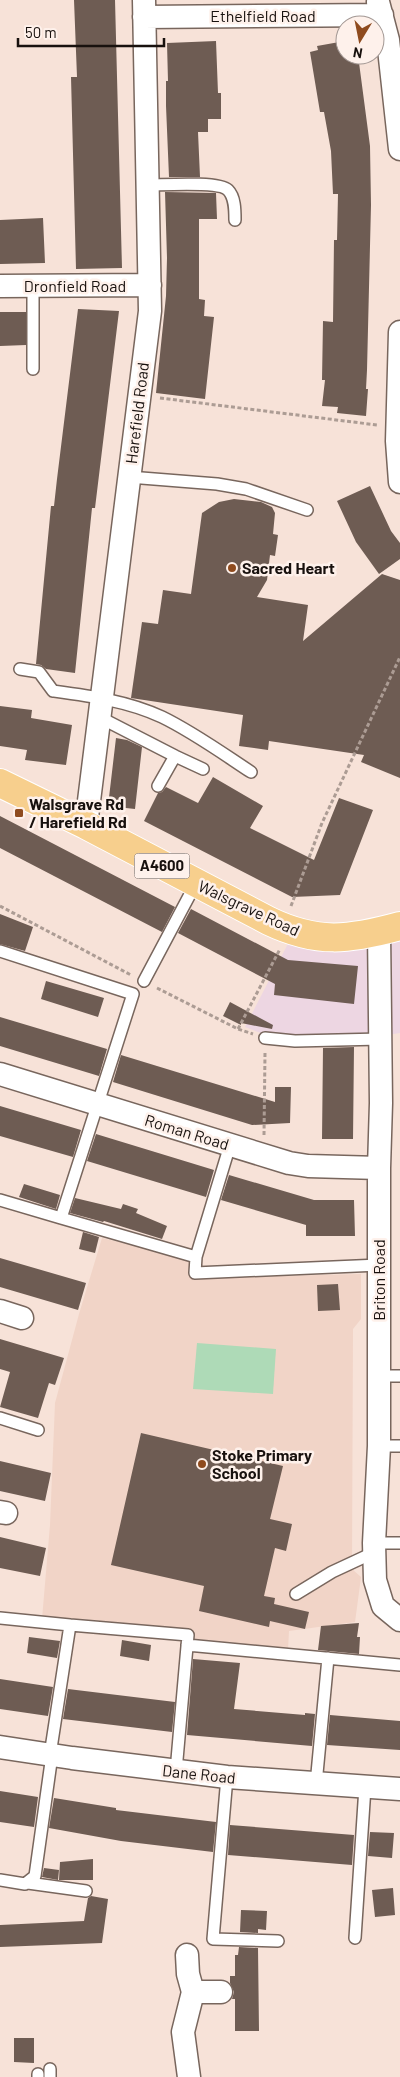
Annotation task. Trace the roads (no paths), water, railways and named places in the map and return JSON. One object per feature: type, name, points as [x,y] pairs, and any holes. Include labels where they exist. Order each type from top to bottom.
[{"type":"highway","name":"Walsgrave Road","points":[[0,783],[86,825],[286,929],[301,934],[327,938],[346,937],[390,929]]},
{"type":"street","name":"Ethelfield Road","points":[[144,8],[380,8]]},
{"type":"street","name":"Harefield Road","points":[[86,825],[150,311],[144,8]]},
{"type":"street","points":[[380,8],[394,37],[400,149]]},
{"type":"street","name":"Dronfield Road","points":[[0,286],[150,285]]},
{"type":"street","points":[[400,332],[398,436],[400,482]]},
{"type":"street","name":"Briton Road","points":[[390,929],[380,1039],[391,1103],[379,1168],[379,1265],[389,1376],[389,1446],[375,1547],[375,1580],[383,1606],[400,1620]]},
{"type":"street","name":"Roman Road","points":[[0,1074],[230,1145],[308,1166],[379,1168]]},
{"type":"street","points":[[0,1311],[22,1318]]},
{"type":"street","name":"Dane Road","points":[[0,1747],[227,1778],[400,1790]]},
{"type":"street","points":[[187,1955],[187,1968],[193,1992],[184,2032],[189,2077]]},
{"type":"street","points":[[193,1992],[221,1992]]},
{"type":"lane","points":[[148,185],[221,186],[230,191],[233,198],[234,220]]},
{"type":"lane","points":[[33,286],[33,369]]},
{"type":"lane","points":[[129,477],[216,484],[246,489],[307,510]]},
{"type":"lane","points":[[20,670],[39,672],[53,691],[100,707],[175,756],[202,769]]},
{"type":"lane","points":[[100,707],[139,708],[163,717],[251,772]]},
{"type":"lane","points":[[158,786],[175,756]]},
{"type":"lane","points":[[144,981],[196,883]]},
{"type":"lane","points":[[0,951],[132,994],[62,1218]]},
{"type":"lane","points":[[265,1038],[295,1040],[380,1039]]},
{"type":"lane","points":[[230,1145],[196,1257],[196,1273],[379,1265]]},
{"type":"lane","points":[[0,1200],[196,1257]]},
{"type":"lane","points":[[0,1418],[38,1430]]},
{"type":"lane","points":[[296,1594],[375,1547],[400,1543]]},
{"type":"lane","points":[[0,1618],[188,1635],[176,1771]]},
{"type":"lane","points":[[28,1883],[35,1876],[70,1625]]},
{"type":"lane","points":[[187,1645],[400,1665]]},
{"type":"lane","points":[[316,1784],[328,1658]]},
{"type":"lane","points":[[227,1778],[213,1939],[278,1942]]},
{"type":"lane","points":[[355,1938],[364,1787]]},
{"type":"lane","points":[[0,1880],[86,1891]]},
{"type":"place","name":"Sacred Heart","points":[[232,568]]},
{"type":"place","name":"Walsgrave Rd / Harefield Rd","points":[[19,813]]},
{"type":"place","name":"Stoke Primary School","points":[[202,1464]]}]
